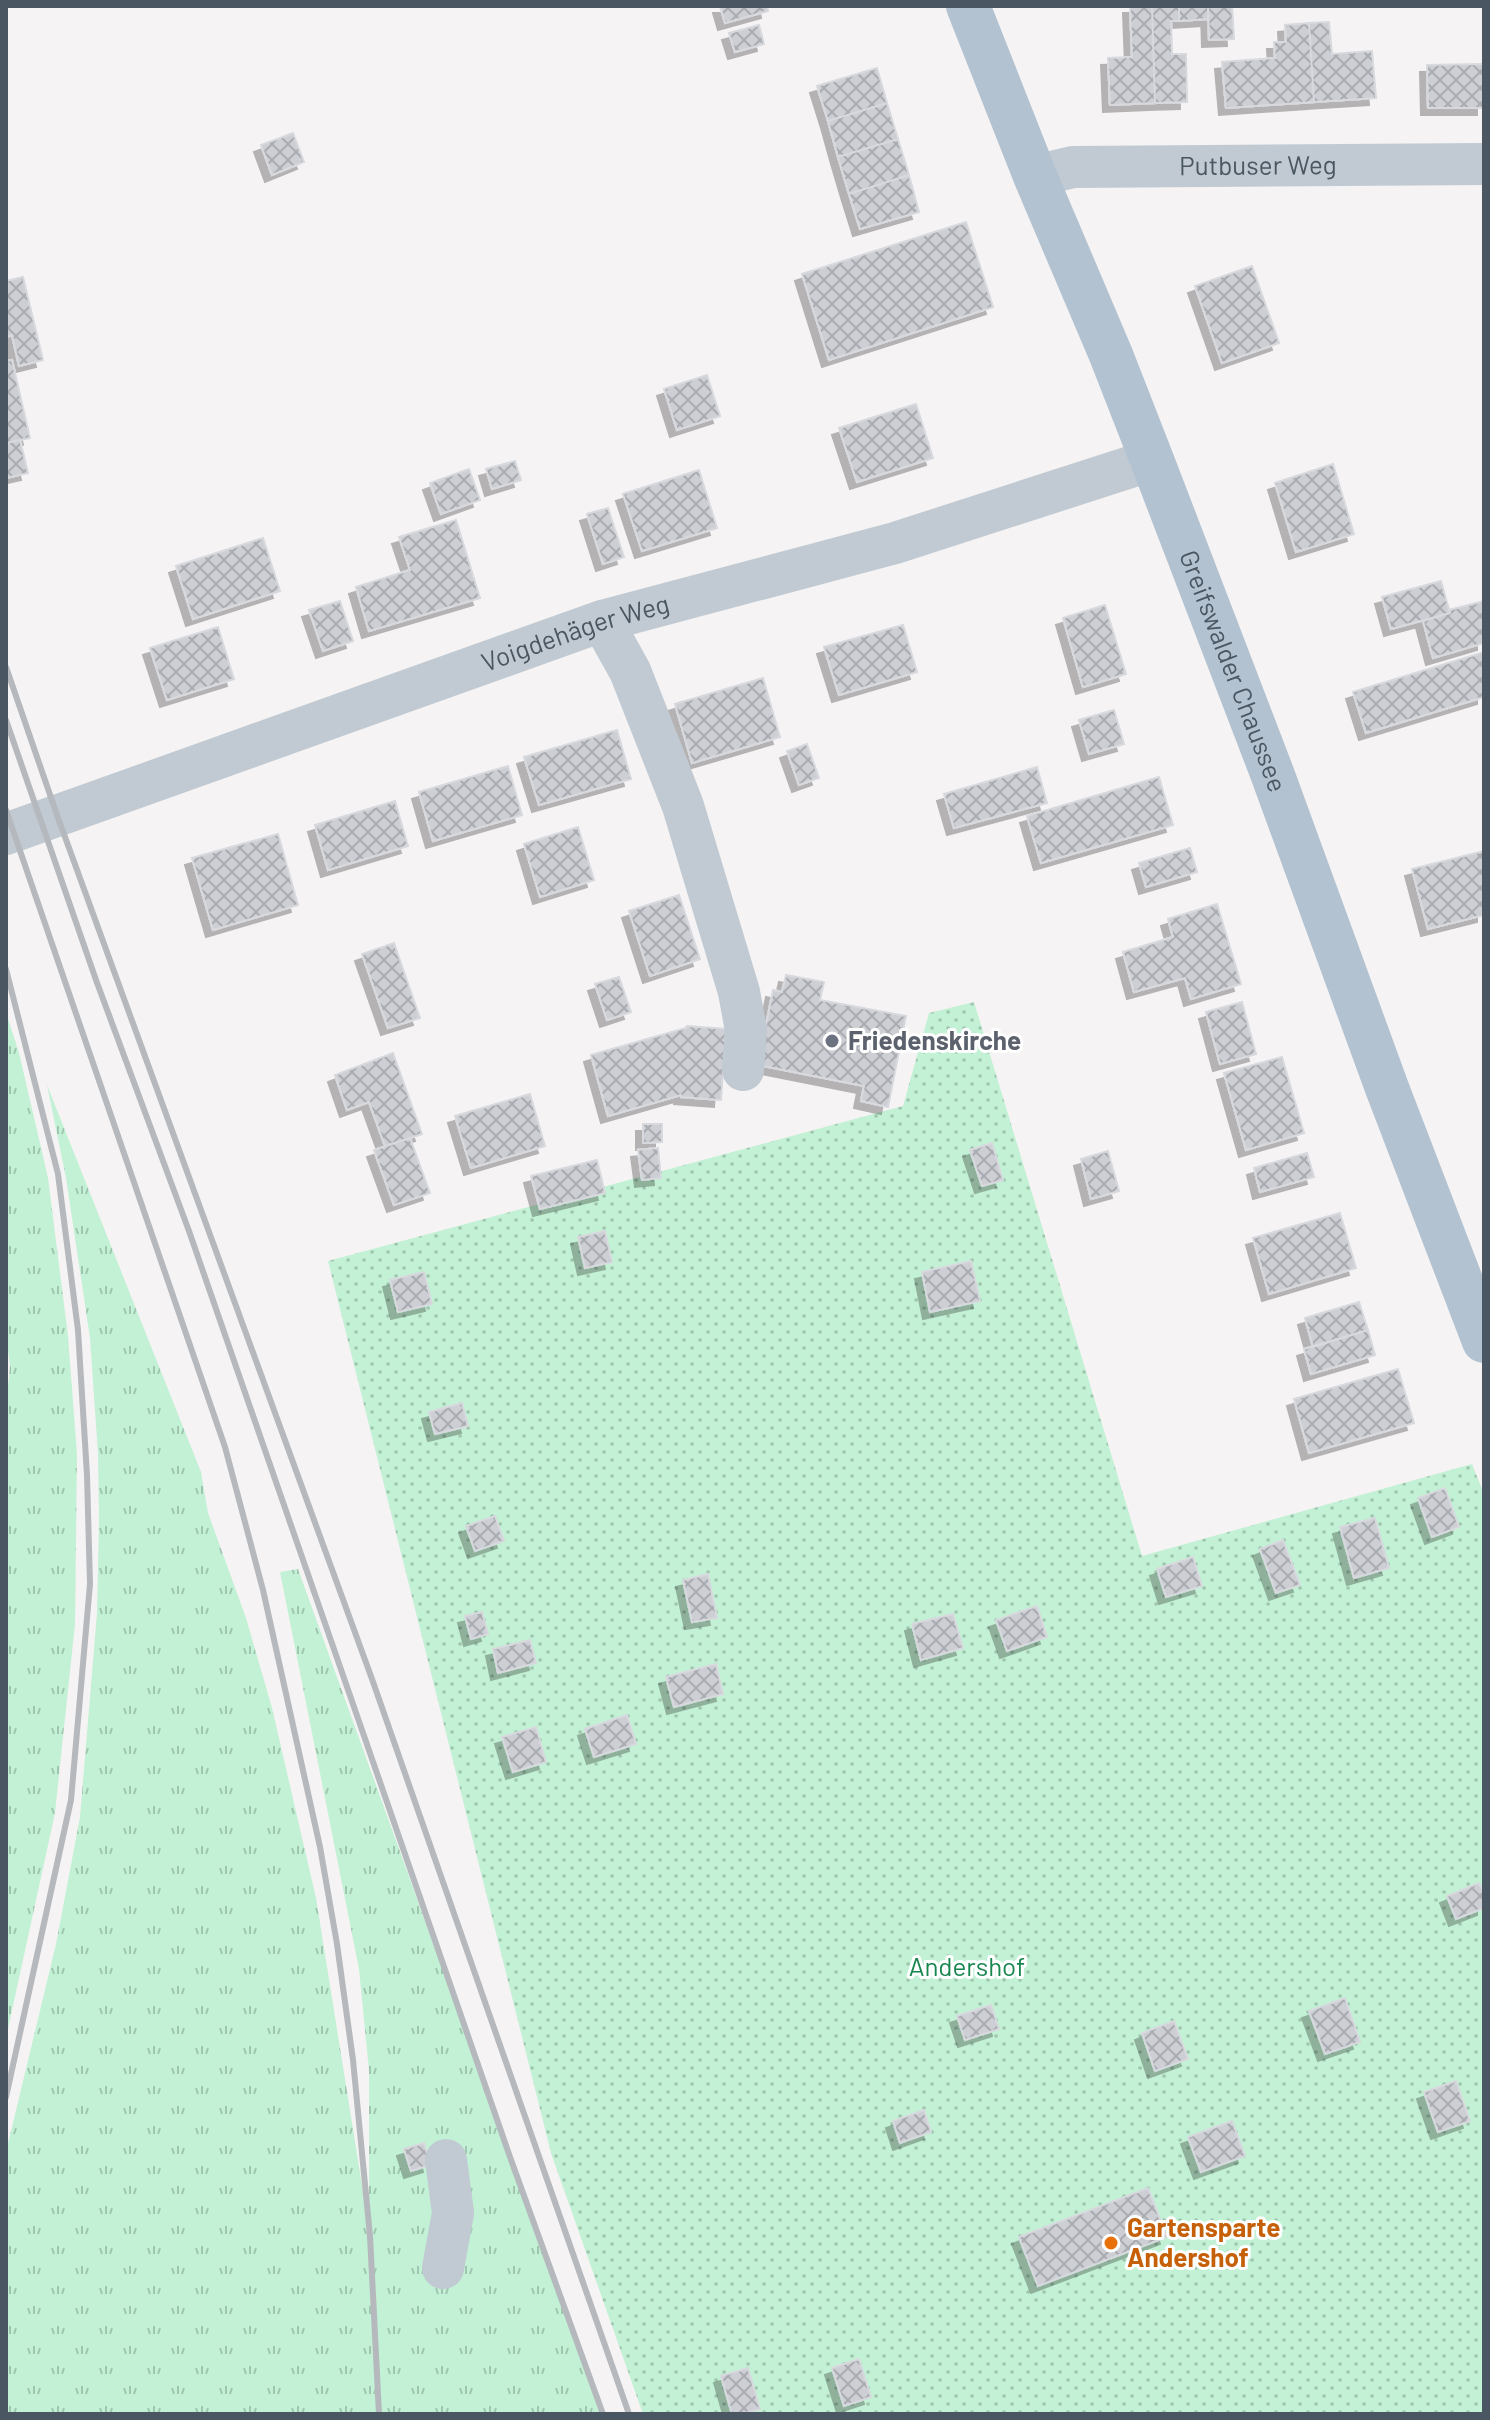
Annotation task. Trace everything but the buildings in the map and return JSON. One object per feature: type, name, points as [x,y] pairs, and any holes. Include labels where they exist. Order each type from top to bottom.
[{"type":"main road","name":"Greifswalder Chaussee","points":[[968,6],[1152,460],[1484,1341]]},
{"type":"street","name":"Putbuser Weg","points":[[1035,176],[1073,167],[1484,164]]},
{"type":"street","name":"Voigdehäger Weg","points":[[6,834],[602,621],[895,543],[1152,460]]},
{"type":"street","points":[[602,621],[630,671],[683,806],[739,992],[746,1030],[743,1070]]},
{"type":"street","points":[[443,2268],[453,2213],[446,2160]]},
{"type":"green space","name":"Andershof","points":[[974,1002],[1142,1556],[1472,1464],[1484,1494],[1484,2414],[643,2414],[551,2153],[328,1261],[903,1106],[929,1013]]},
{"type":"green space","points":[[6,1012],[19,1053],[48,1178],[68,1336],[77,1454],[75,1624],[55,1813],[6,2038],[6,1409],[10,1366],[6,1334]]},
{"type":"green space","points":[[47,1085],[201,1472],[208,1513],[246,1618],[272,1708],[316,1898],[369,2229],[369,2070],[359,1969],[280,1572],[298,1569],[603,2414],[6,2414],[6,2152],[56,1944],[80,1817],[97,1613],[98,1454],[90,1338],[66,1178]]},
{"type":"railway","points":[[6,667],[372,1679],[629,2414]]},
{"type":"railway","points":[[6,720],[96,980],[189,1231],[510,2157],[603,2414]]},
{"type":"railway","points":[[6,810],[225,1447],[263,1590],[320,1847],[337,1944],[353,2060],[370,2236],[379,2414]]},
{"type":"railway","points":[[6,969],[58,1174],[78,1330],[90,1584],[71,1800],[6,2097]]},
{"type":"place","name":"Friedenskirche","points":[[832,1041]]},
{"type":"place","name":"Gartensparte Andershof","points":[[1111,2243]]}]
